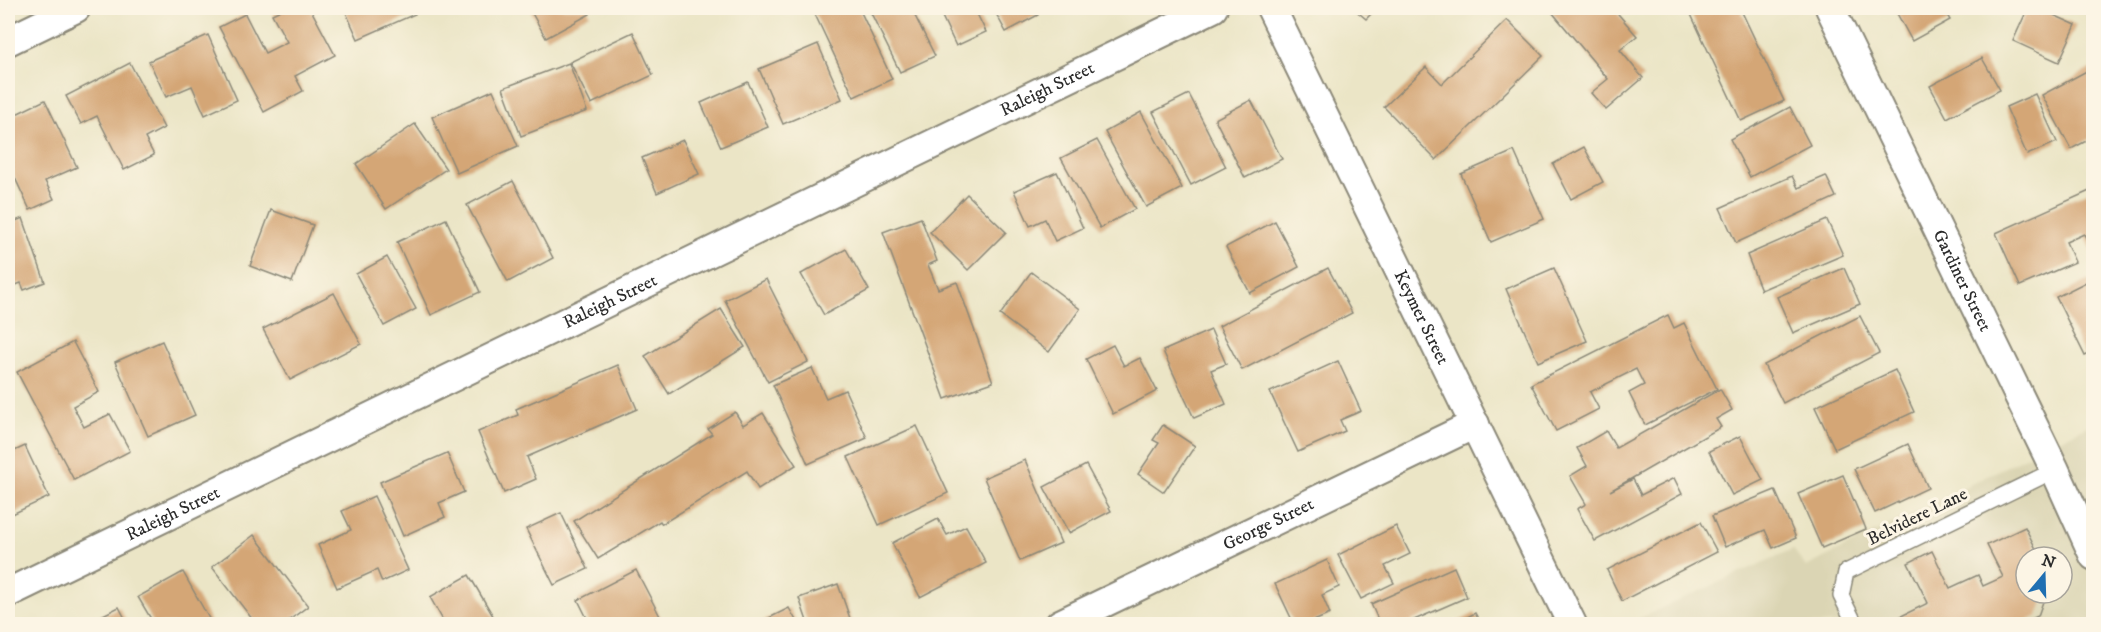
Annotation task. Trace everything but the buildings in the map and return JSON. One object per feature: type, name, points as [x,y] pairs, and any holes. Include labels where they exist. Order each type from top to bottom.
[{"type":"street","points":[[8,40],[76,8]]},
{"type":"street","name":"Raleigh Street","points":[[8,592],[1213,8]]},
{"type":"street","name":"Keymer Street","points":[[1271,8],[1572,624]]},
{"type":"street","name":"Gardiner Street","points":[[1830,8],[2055,470],[2094,556]]},
{"type":"street","name":"George Street","points":[[1060,624],[1475,424]]},
{"type":"lane","name":"Belvidere Lane","points":[[1855,624],[1841,596],[1846,572],[2055,470]]},
{"type":"shaded area","points":[[2093,423],[2093,624],[1629,623],[1793,549],[1806,567]]}]
